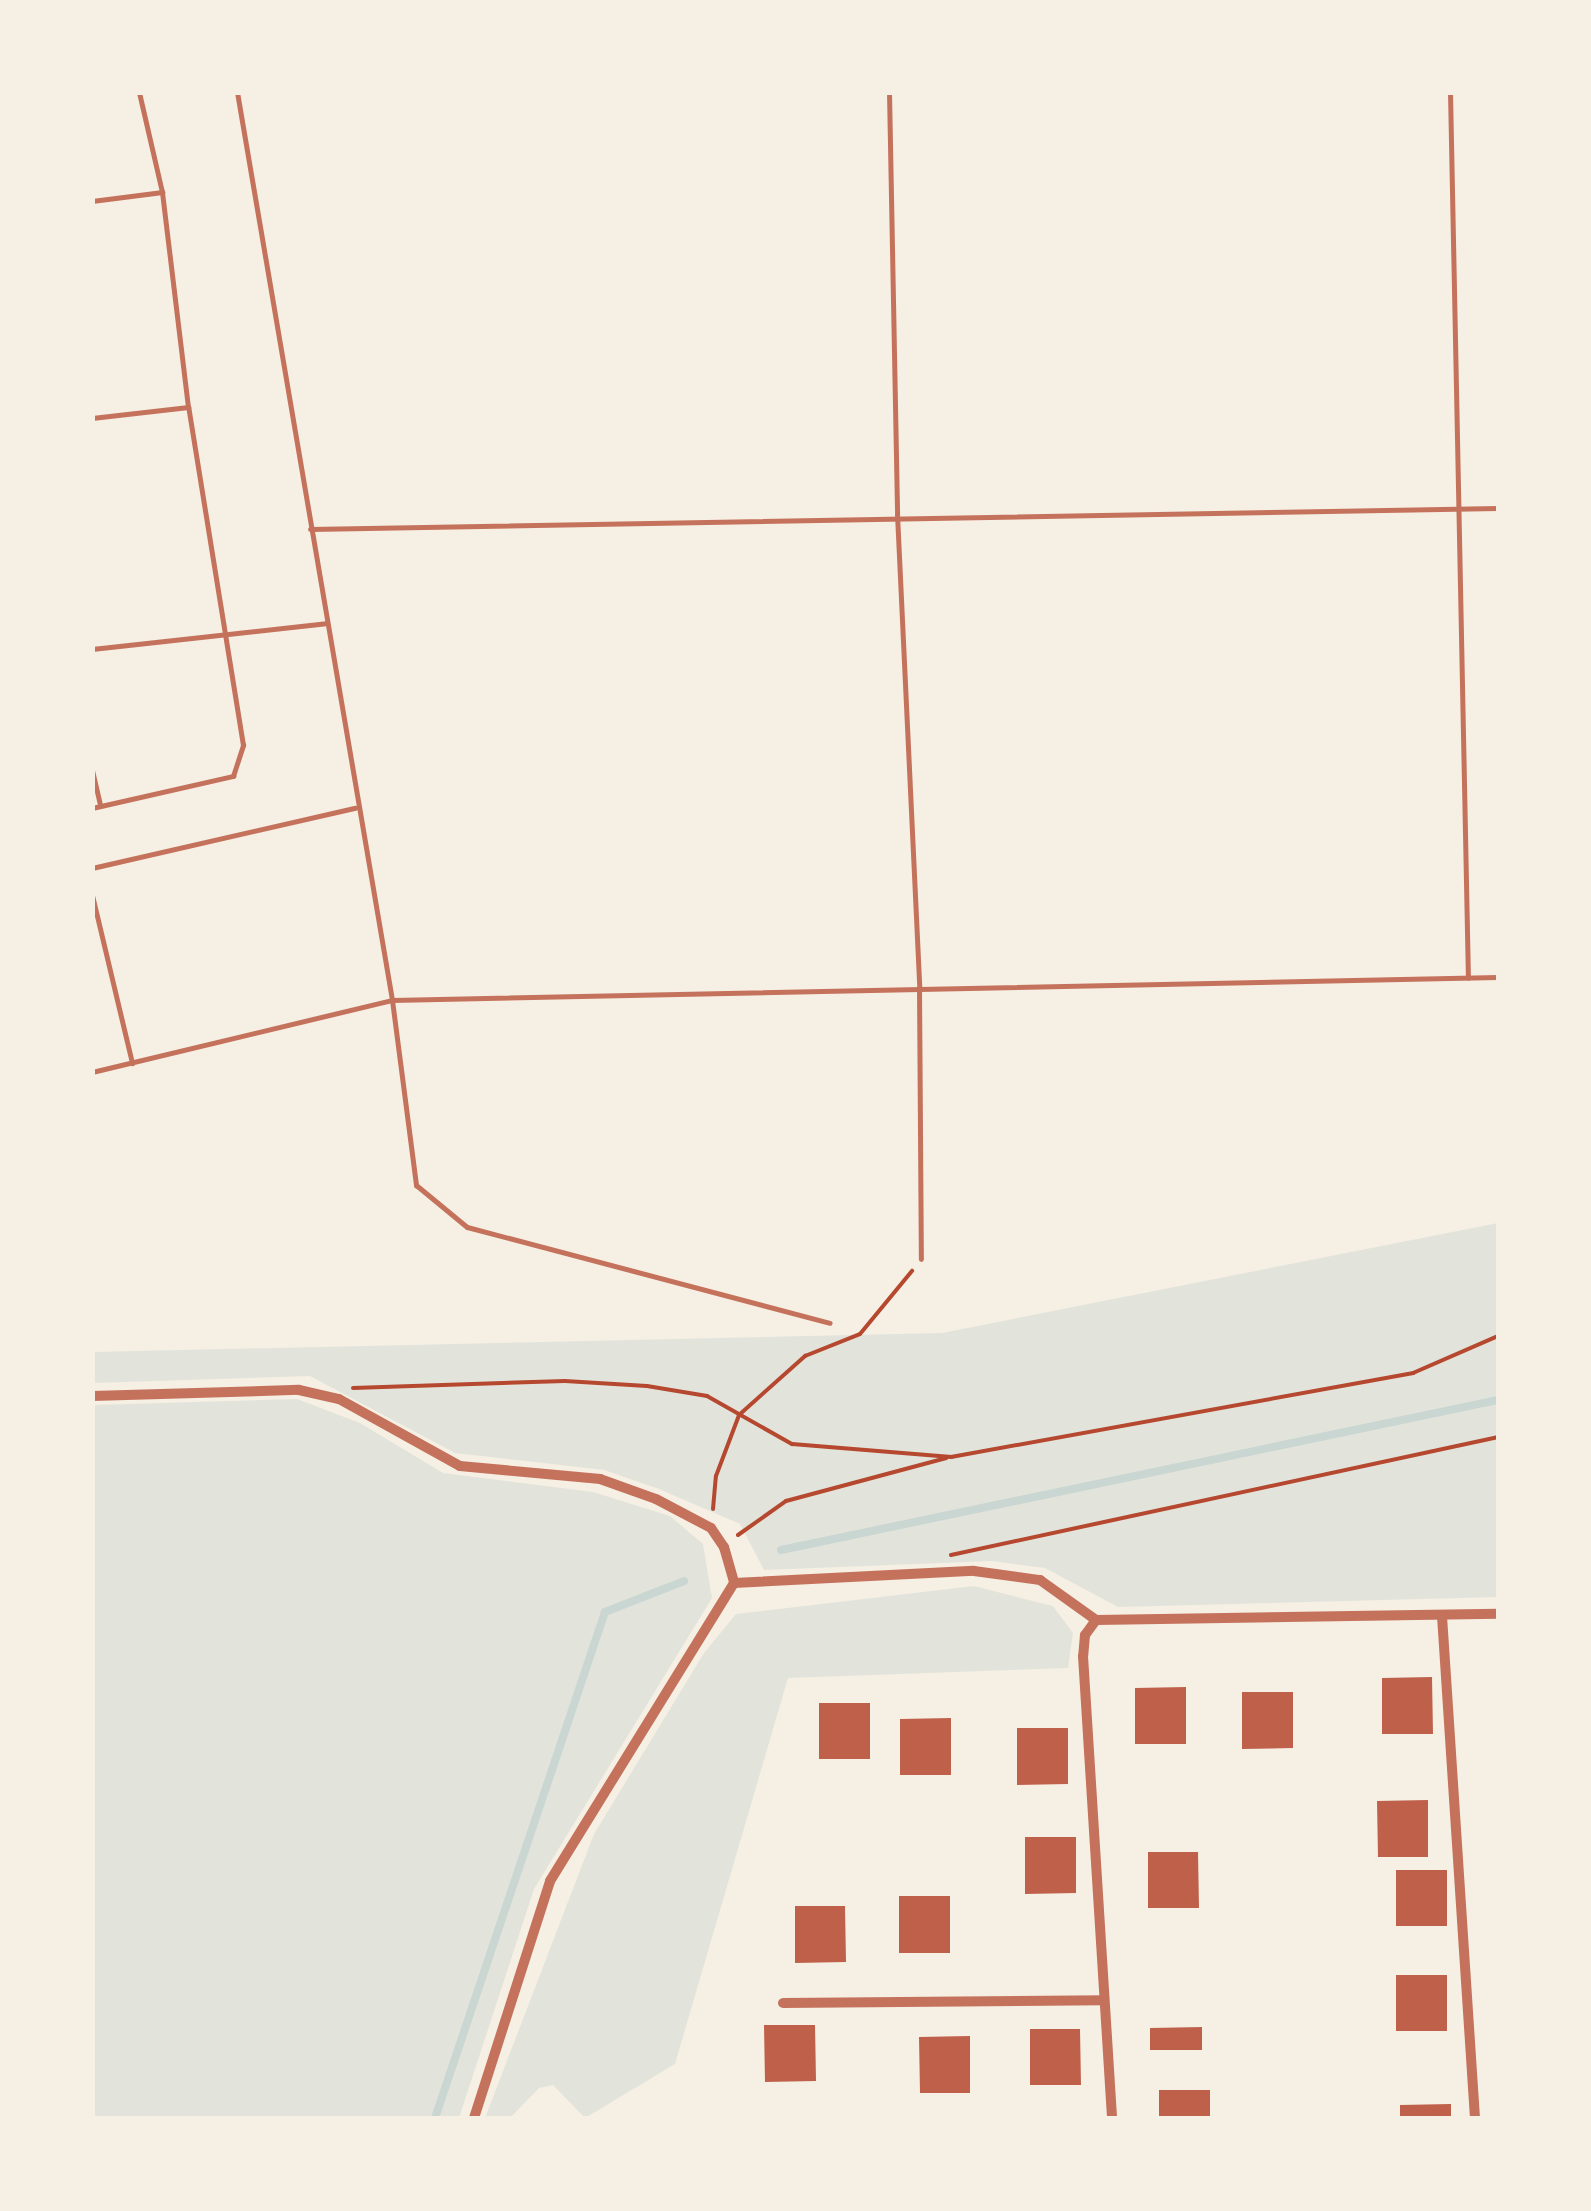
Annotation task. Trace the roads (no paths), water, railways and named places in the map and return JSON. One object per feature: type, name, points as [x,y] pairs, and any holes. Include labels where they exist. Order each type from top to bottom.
[{"type":"street","points":[[92,1396],[299,1390],[339,1399],[460,1466],[600,1479],[710,1528],[724,1547],[734,1583],[550,1881],[474,2118]]},
{"type":"street","points":[[734,1583],[974,1572],[1040,1580],[1096,1620],[1498,1614]]},
{"type":"street","points":[[1442,1616],[1475,2118]]},
{"type":"street","points":[[1096,1620],[1085,1635],[1083,1656],[1112,2118]]},
{"type":"street","points":[[783,2003],[1104,2000]]},
{"type":"lane","points":[[92,770],[96,807],[233,776],[243,744],[222,636],[188,407],[162,192],[139,92]]},
{"type":"lane","points":[[237,92],[354,808],[392,1000],[416,1185],[466,1227],[830,1323]]},
{"type":"lane","points":[[888,92],[897,514],[920,988],[920,1259]]},
{"type":"lane","points":[[1450,92],[1468,978]]},
{"type":"lane","points":[[92,201],[162,192]]},
{"type":"lane","points":[[92,418],[188,407]]},
{"type":"lane","points":[[310,530],[897,514],[1498,508]]},
{"type":"lane","points":[[92,649],[326,624]]},
{"type":"lane","points":[[92,868],[354,808]]},
{"type":"lane","points":[[92,895],[132,1062]]},
{"type":"lane","points":[[92,1072],[392,1000],[1498,977]]},
{"type":"waterway","points":[[781,1550],[1498,1400]]},
{"type":"waterway","points":[[435,2118],[605,1612],[684,1581]]}]
